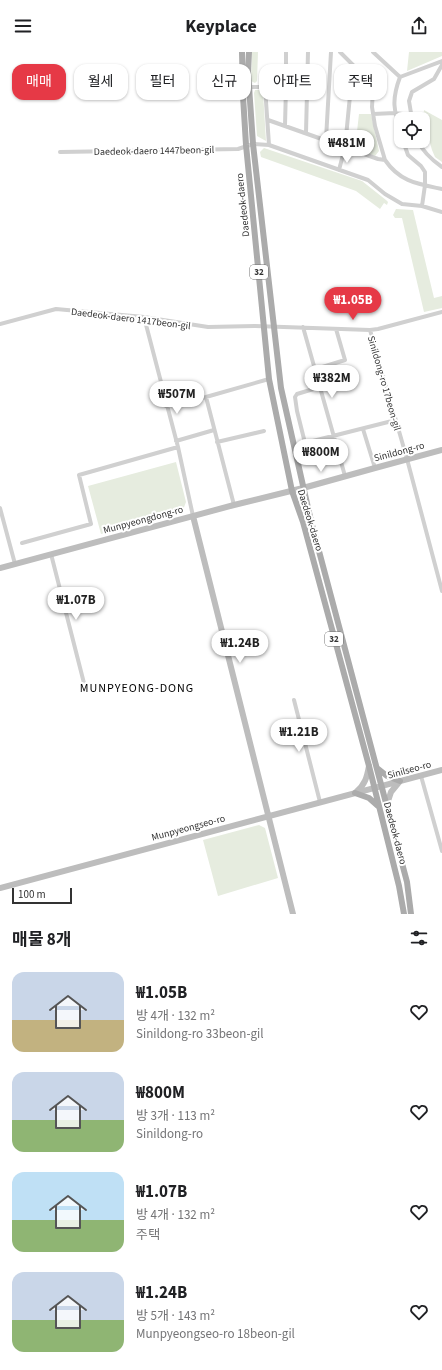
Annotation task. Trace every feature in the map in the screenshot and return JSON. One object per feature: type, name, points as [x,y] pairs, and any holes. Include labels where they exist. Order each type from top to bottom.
[{"type":"main road","name":"Daedeok-daero","points":[[242,52],[243,96],[281,388],[303,488],[407,882],[411,914]]},
{"type":"main road","name":"Daedeok-daero","points":[[249,52],[249,64]]},
{"type":"main road","name":"Daedeok-daero","points":[[249,100],[249,145],[269,379],[292,491],[303,522],[369,766],[399,886],[404,914]]},
{"type":"main road","name":"Sinildong-ro","points":[[292,491],[442,450]]},
{"type":"main road","name":"Munpyeongdong-ro","points":[[0,568],[234,505],[292,491]]},
{"type":"main road","points":[[193,516],[293,914]]},
{"type":"main road","points":[[369,766],[365,782],[355,793],[369,798],[378,806]]},
{"type":"main road","points":[[376,766],[387,776],[400,781],[391,792],[387,804]]},
{"type":"main road","name":"Sinilseo-ro","points":[[382,786],[442,770]]},
{"type":"main road","name":"Munpyeongseo-ro","points":[[0,888],[382,786]]},
{"type":"street","points":[[286,52],[286,64]]},
{"type":"street","points":[[306,133],[308,52]]},
{"type":"street","points":[[326,139],[331,52]]},
{"type":"street","points":[[340,52],[352,64]]},
{"type":"street","points":[[372,52],[400,77]]},
{"type":"street","points":[[400,77],[442,61]]},
{"type":"street","points":[[410,112],[409,101],[412,92],[434,79],[442,65]]},
{"type":"street","points":[[395,112],[394,95],[400,77]]},
{"type":"street","points":[[266,100],[269,145]]},
{"type":"street","points":[[285,125],[286,100]]},
{"type":"street","points":[[339,170],[345,147],[350,100]]},
{"type":"street","points":[[373,100],[373,114],[385,160],[389,166],[404,179],[442,190]]},
{"type":"street","points":[[373,114],[394,113]]},
{"type":"street","points":[[268,120],[326,139],[378,159],[385,160]]},
{"type":"street","name":"Daedeok-daero 1447beon-gil","points":[[60,152],[238,149],[249,145],[269,145],[368,180],[402,204],[422,206],[442,212]]},
{"type":"street","points":[[406,148],[408,155],[424,172],[425,185],[422,206]]},
{"type":"street","points":[[421,148],[442,167]]},
{"type":"street","name":"Daedeok-daero 1417beon-gil","points":[[0,324],[56,309],[144,317],[208,327],[255,326],[370,330],[442,312]]},
{"type":"street","points":[[144,317],[166,406],[178,447],[193,516]]},
{"type":"street","points":[[303,328],[316,369],[345,476]]},
{"type":"street","points":[[316,369],[345,360],[336,329]]},
{"type":"street","name":"Sinildong-ro 17beon-gil","points":[[370,330],[407,459],[442,591]]},
{"type":"street","points":[[166,406],[206,397],[269,379]]},
{"type":"street","points":[[320,387],[297,394],[295,397],[305,443],[396,420]]},
{"type":"street","points":[[206,397],[234,505]]},
{"type":"street","points":[[363,429],[375,468]]},
{"type":"street","points":[[176,441],[214,430]]},
{"type":"street","points":[[217,442],[264,430]]},
{"type":"street","points":[[22,543],[91,524],[79,475],[178,447]]},
{"type":"street","points":[[0,508],[15,564]]},
{"type":"street","points":[[51,554],[86,691]]},
{"type":"street","points":[[294,700],[320,802]]},
{"type":"street","points":[[422,776],[442,851]]},
{"type":"shaded area","points":[[252,52],[258,52],[257,81],[255,83],[251,81]]},
{"type":"shaded area","points":[[409,52],[442,52],[442,56],[407,71]]},
{"type":"shaded area","points":[[255,90],[259,90],[259,100],[263,100],[266,141],[257,136]]},
{"type":"shaded area","points":[[430,113],[442,120],[442,162],[435,157],[430,143]]},
{"type":"shaded area","points":[[359,114],[371,114],[379,151],[375,156],[355,149]]},
{"type":"shaded area","points":[[264,148],[362,181],[386,200],[388,202],[387,205],[384,203],[380,209],[356,191],[261,157],[260,152]]},
{"type":"shaded area","points":[[396,209],[413,210],[434,298],[442,296],[442,308],[424,312],[402,218],[395,218],[393,215]]},
{"type":"shaded area","points":[[176,462],[186,502],[183,510],[101,534],[88,486]]},
{"type":"shaded area","points":[[259,825],[265,828],[278,878],[218,896],[203,840]]},
{"type":"district","name":"MUNPYEONG-DONG","points":[[137,688]]}]
